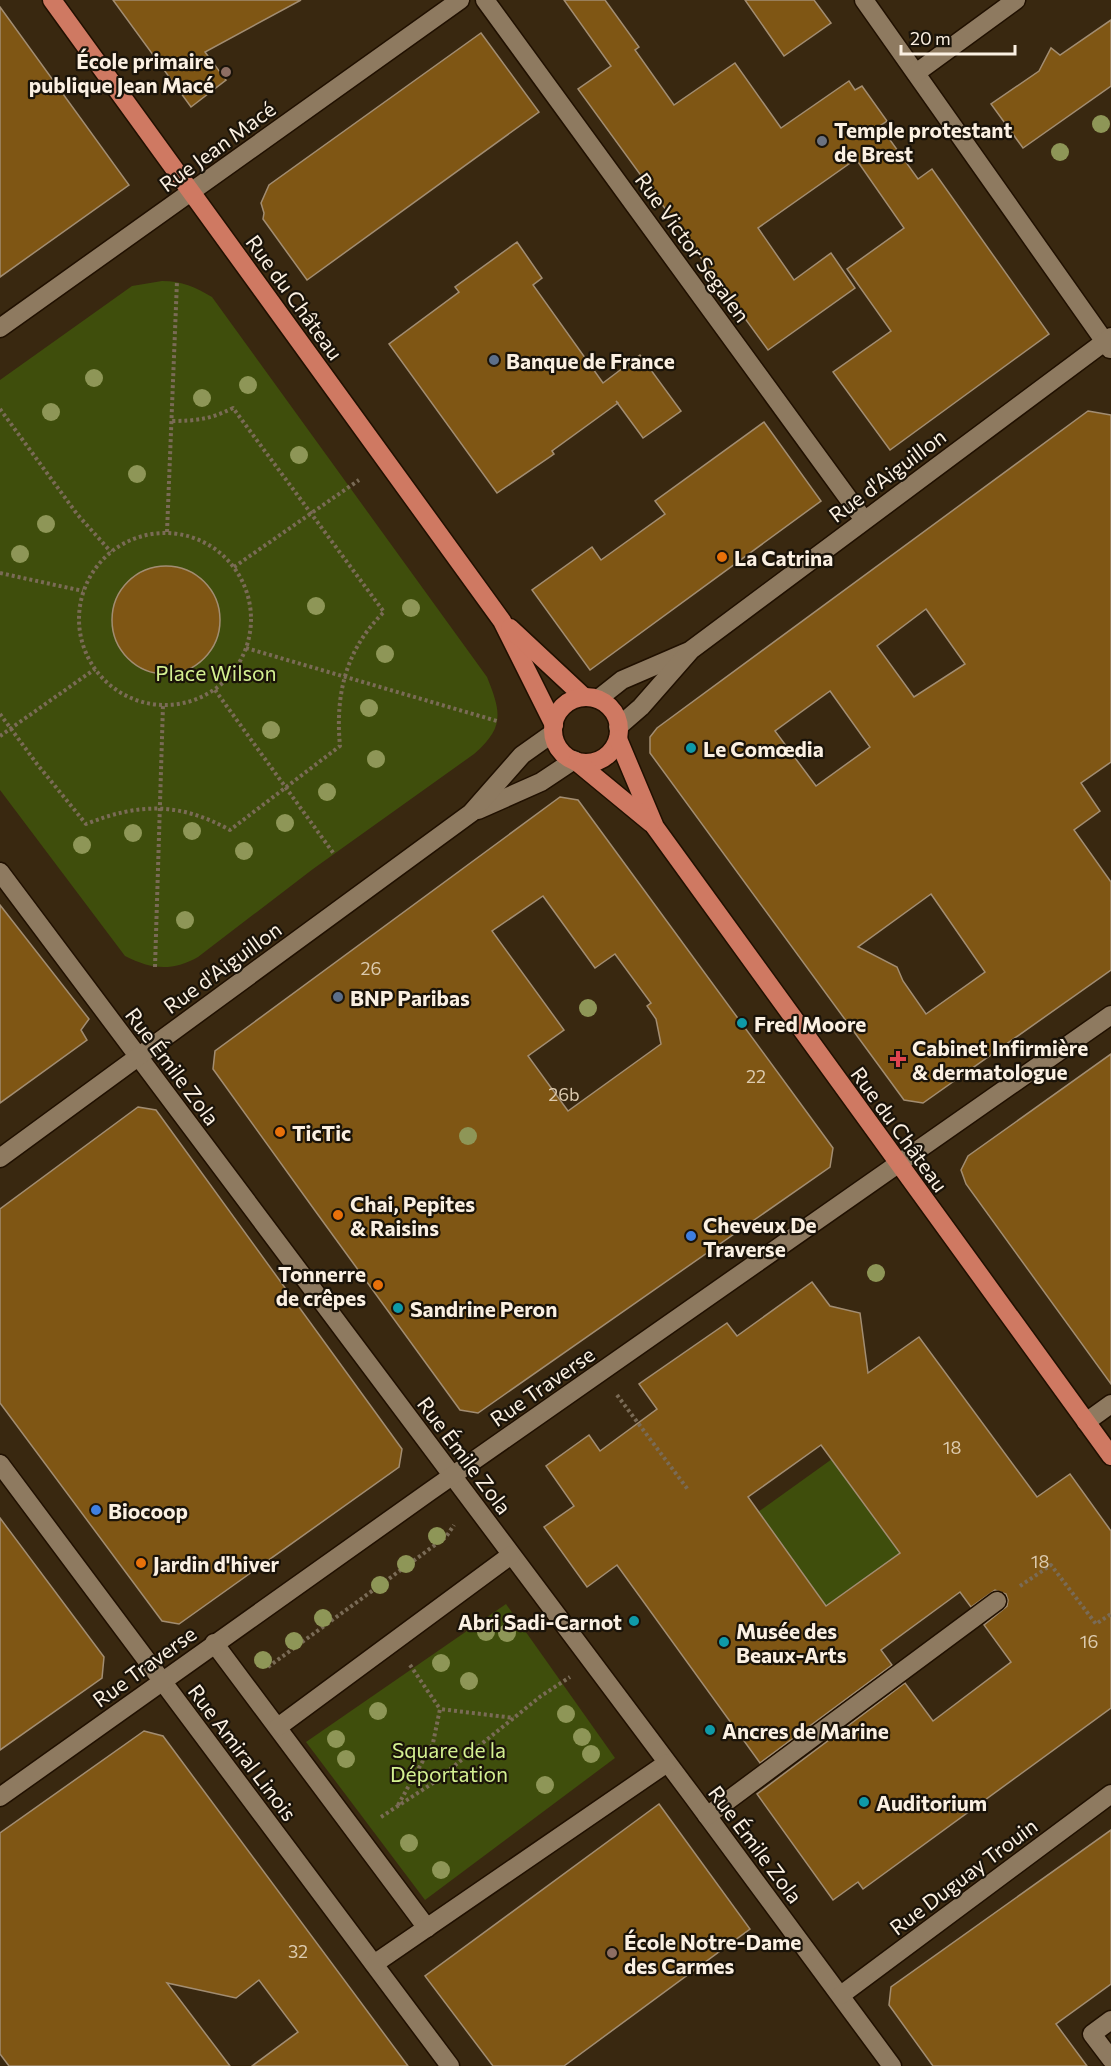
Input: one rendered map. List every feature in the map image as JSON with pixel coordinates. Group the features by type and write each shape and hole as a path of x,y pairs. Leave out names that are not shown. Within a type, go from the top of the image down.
{"main road":[{"name":"Rue du Château","path":"52,0 502,621 553,729"},
{"name":"Rue du Château","path":"502,621 591,698"},
{"path":"591,698 608,706 616,716 618,733 612,750 604,758 591,763 576,761 566,756 557,745 553,729 554,720 561,708 571,700 591,698"},
{"name":"Rue du Château","path":"618,733 655,826 1111,1456"},
{"name":"Rue du Château","path":"576,761 655,826"}],"street":[{"name":"Rue Jean Macé","path":"0,328 460,0"},
{"name":"Rue Victor Segalen","path":"485,0 864,520"},
{"path":"864,0 1109,343"},
{"path":"916,73 1016,0"},
{"name":"Rue d'Aiguillon","path":"618,733 691,650 864,520 1109,343"},
{"name":"Rue d'Aiguillon","path":"591,698 621,680 691,650"},
{"name":"Rue d'Aiguillon","path":"471,813 522,755 553,729"},
{"name":"Rue d'Aiguillon","path":"0,1158 471,813 541,782 576,761"},
{"name":"Rue Émile Zola","path":"0,872 892,2066"},
{"name":"Rue Traverse","path":"0,1797 214,1643 1111,1016"},
{"path":"1086,1422 1111,1404"},
{"name":"Rue Amiral Linois","path":"0,1464 450,2066"},
{"path":"278,1727 511,1555"},
{"path":"707,1816 997,1601"},
{"path":"214,1643 427,1928"},
{"path":"374,1964 667,1763"},
{"name":"Rue Duguay Trouin","path":"841,1995 1111,1794"},
{"path":"1111,2020 1092,2034 1111,2059"}],"path":[{"path":"167,532 177,281"},
{"path":"0,714 86,824 111,814 160,807 197,814 230,830 340,746 339,708 348,666 359,641 384,612 233,408 198,421 172,421"},
{"path":"0,409 77,514 111,552"},
{"path":"234,567 359,480"},
{"path":"167,532 192,537 215,548 234,567 247,592 251,620 246,648 234,672 214,690 190,701 163,705 137,701 114,688 95,669 83,645 79,618 83,591 94,569 111,552 128,541 147,534 167,532"},
{"path":"0,573 83,591"},
{"path":"246,648 497,721"},
{"path":"0,736 95,669"},
{"path":"214,690 334,854"},
{"path":"155,967 163,705"},
{"path":"600,1373 689,1491"},
{"path":"245,1684 446,1537 454,1524"},
{"path":"997,1601 1052,1564 1096,1624 1111,1614"},
{"path":"394,1642 440,1709 433,1743 398,1806"},
{"path":"357,1833 433,1783 561,1682"},
{"path":"440,1709 514,1718"}],"green space":[{"name":"Place Wilson","path":"162,281 188,285 212,297 487,677 497,710 495,727 491,736 474,754 313,869 198,957 170,967 152,966 125,956 0,790 0,380 132,286"},
{"path":"832,1459 900,1553 826,1606 758,1512"},
{"name":"Square de la Déportation","path":"506,1604 615,1758 425,1900 306,1742"}],"building":[{"path":"113,0 301,0 205,52 226,80 191,107"},
{"path":"564,0 605,0 639,47 635,50 674,105 735,63 781,128 849,81 855,90 862,86 887,121 880,126 918,179 932,169 1049,334 890,450 833,372 891,331 847,269 904,228 856,159 758,228 794,280 831,253 855,288 768,350 578,89 611,66"},
{"path":"745,0 814,0 831,23 784,56"},
{"path":"0,7 129,185 0,277"},
{"path":"1111,20 1111,86 1023,148 991,104 1039,71 1051,48 1060,55"},
{"path":"481,33 539,112 307,280 263,219 261,203 269,185"},
{"name":"Banque de France","path":"517,242 542,278 533,285 603,383 640,355 681,411 643,438 618,403 552,451 554,454 497,493 389,344 459,292 455,287"},
{"path":"1088,411 1111,415 1111,762 1081,783 1100,811 1074,830 1111,882 1111,970 923,1103 904,1100 650,753 650,737 657,728","holes":["926,609 965,664 914,697 877,646","830,691 870,747 816,786 775,731","931,894 985,972 926,1014 903,981 897,967 858,947"]},
{"path":"764,422 821,501 590,670 532,590 592,547 601,560 665,514 655,501"},
{"path":"166,566 187,570 204,582 216,599 220,620 216,641 204,658 187,670 166,674 145,670 128,658 116,641 112,620 116,599 128,582 145,570"},
{"path":"560,797 578,800 833,1148 830,1167 478,1413 460,1410 213,1069 215,1051","holes":["543,896 595,968 615,954 651,1003 647,1006 656,1019 661,1044 568,1111 528,1056 564,1030 492,931"]},
{"path":"0,905 89,1019 81,1030 87,1040 0,1103"},
{"path":"1111,1054 1111,1384 966,1184 961,1170 968,1156"},
{"path":"138,1107 156,1110 402,1449 399,1467 179,1624 162,1621 0,1403 0,1209"},
{"path":"812,1282 830,1306 860,1313 868,1373 919,1337 1037,1497 1070,1474 1111,1531 1111,1708 863,1889 858,1882 833,1900 757,1794 905,1683 933,1721 1011,1662 984,1625 1007,1606 1008,1600 1006,1594 995,1590 971,1607 960,1592 881,1650 892,1665 760,1763 617,1565 587,1587 544,1527 574,1506 546,1466 589,1435 600,1451 657,1409 639,1384 727,1323 737,1336","holes":["821,1445 900,1553 826,1606 748,1497"]},
{"path":"0,1518 104,1657 102,1678 0,1750"},
{"path":"144,1731 163,1736 408,2066 252,2066 298,2032 259,1980 236,1998 167,1983 230,2066 9,2066 0,2054 0,1833"},
{"name":"École Notre-Dame des Carmes","path":"659,1804 750,1929 564,2066 493,2066 425,1976"},
{"path":"1111,1830 1111,1984 1056,2024 1087,2066 933,2066 889,2005 891,1987"}],"place":[{"name":"École primaire publique Jean Macé","path":"226,72"},
{"name":"Temple protestant de Brest","path":"822,141"},
{"name":"Banque de France","path":"494,360"},
{"name":"La Catrina","path":"722,557"},
{"name":"Le Comœdia","path":"691,748"},
{"name":"BNP Paribas","path":"338,997"},
{"name":"Fred Moore","path":"742,1023"},
{"name":"Cabinet Infirmière & dermatologue","path":"898,1059"},
{"name":"TicTic","path":"280,1132"},
{"name":"Chai, Pepites & Raisins","path":"338,1215"},
{"name":"Cheveux De Traverse","path":"691,1236"},
{"name":"Tonnerre de crêpes","path":"378,1285"},
{"name":"Sandrine Peron","path":"398,1308"},
{"name":"Biocoop","path":"96,1510"},
{"name":"Jardin d'hiver","path":"141,1563"},
{"name":"Abri Sadi-Carnot","path":"634,1621"},
{"name":"Musée des Beaux-Arts","path":"724,1642"},
{"name":"Ancres de Marine","path":"710,1730"},
{"name":"Auditorium","path":"864,1802"},
{"name":"École Notre-Dame des Carmes","path":"612,1953"}]}
